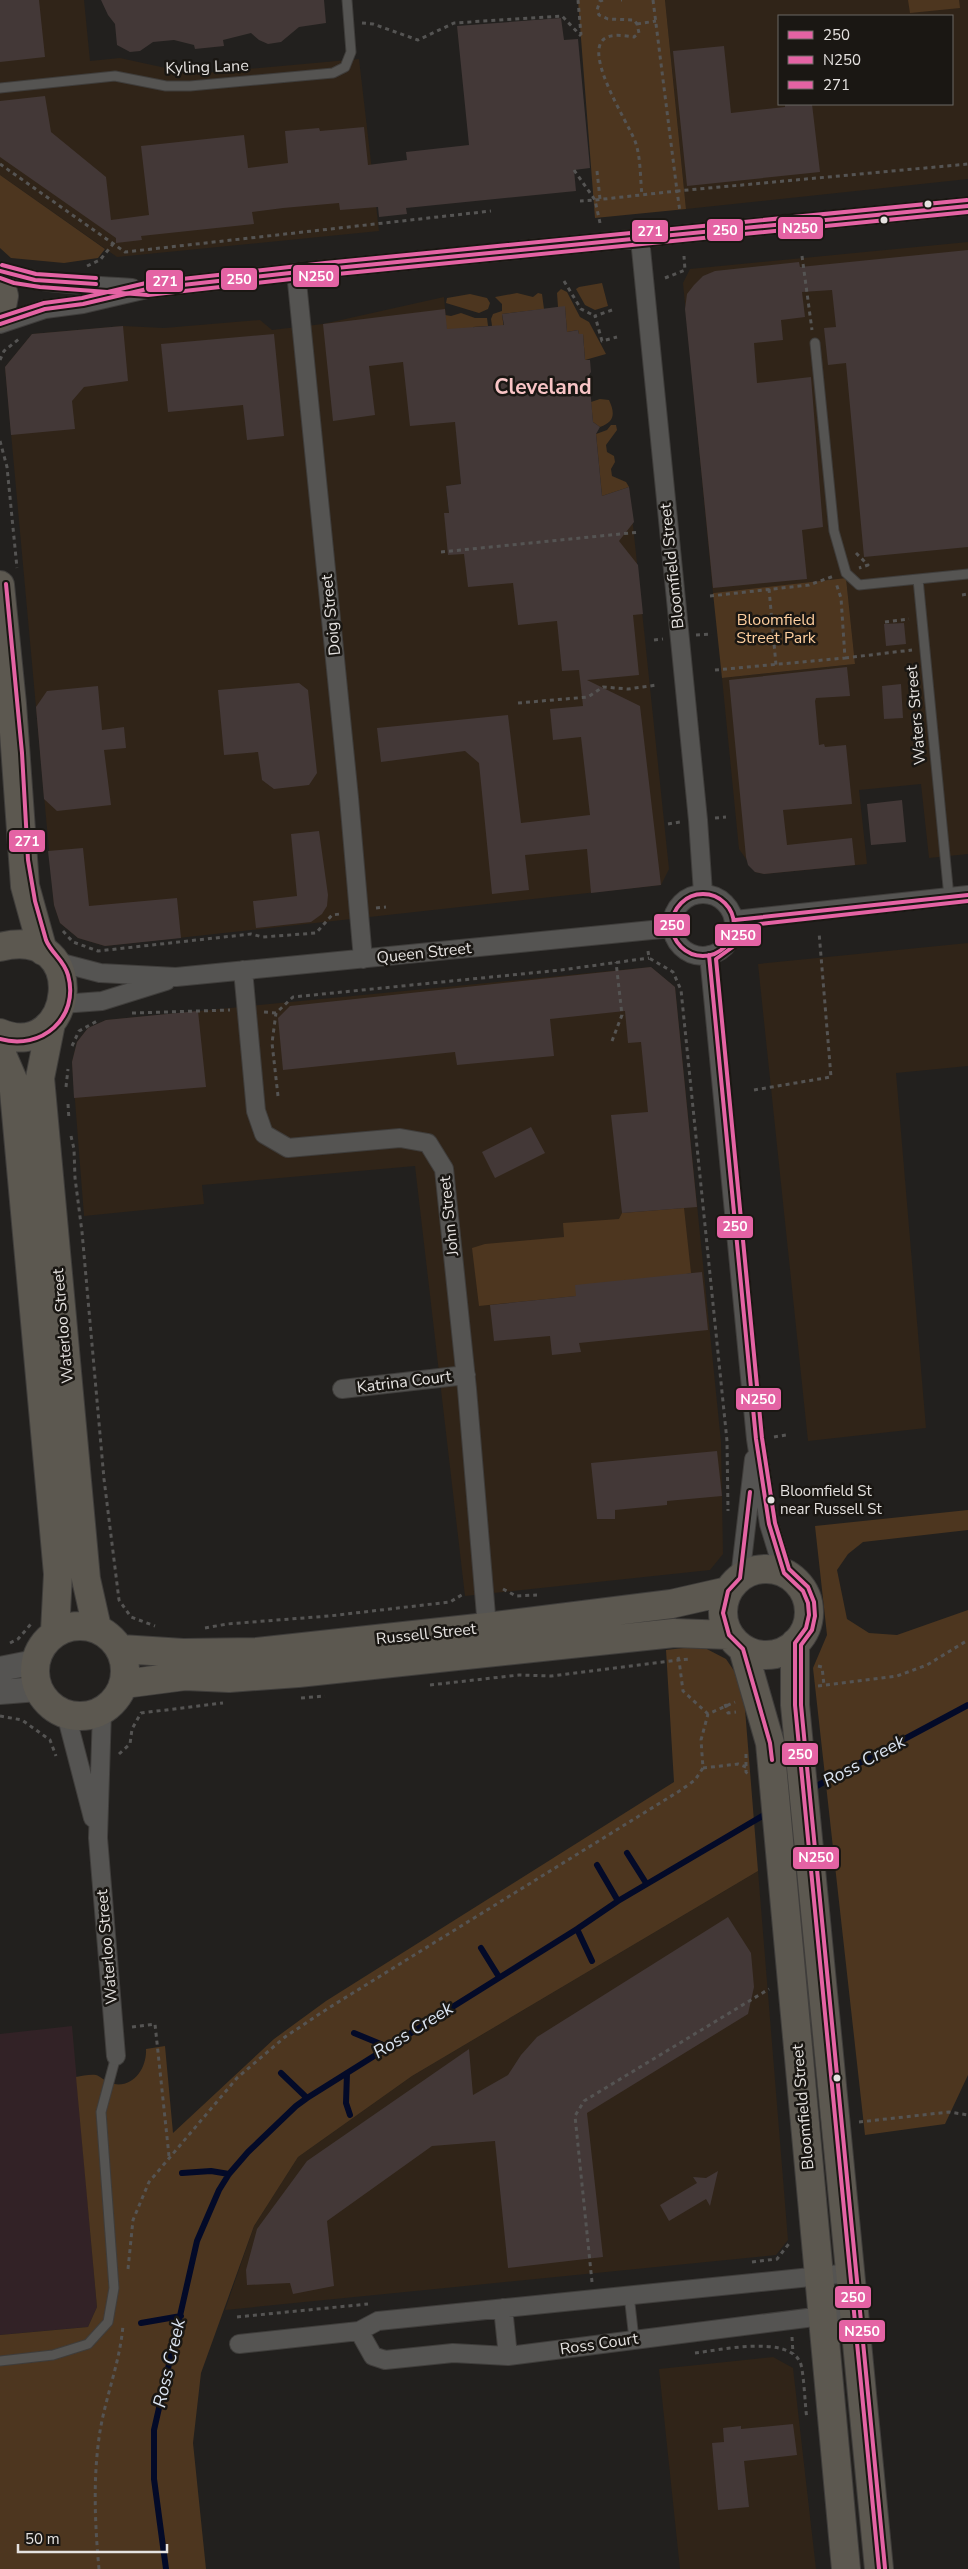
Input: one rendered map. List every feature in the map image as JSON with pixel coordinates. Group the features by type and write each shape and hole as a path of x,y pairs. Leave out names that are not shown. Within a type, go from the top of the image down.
{"highway":[{"path":"0,280 4,296 0,317"},
{"path":"9,580 12,704 25,886 48,956"},
{"path":"0,947 14,944 29,945 48,956"},
{"name":"Waterloo Street","path":"48,956 62,974 64,989 40,1078 86,1579 97,1628"},
{"path":"0,1033 15,1037 28,1035 57,1013"},
{"name":"Waterloo Street","path":"0,1050 13,1080 14,1090 58,1574 55,1632"},
{"path":"761,1569 784,1573 795,1580 803,1590 808,1602 809,1615 806,1628 795,1643 784,1651 770,1655 756,1654 736,1642 722,1613 734,1584 761,1569"},
{"name":"Russell Street","path":"121,1649 183,1653 258,1652 671,1604 734,1584"},
{"path":"76,1625 97,1628 110,1636 121,1649 125,1663 124,1684 116,1699 102,1711 82,1716 66,1714 48,1703 38,1689 34,1674 35,1662 42,1645 55,1632 76,1625"},
{"name":"Russell Street","path":"124,1684 185,1676 229,1678 298,1672 674,1633 736,1642"},
{"name":"Bloomfield Street","path":"736,1642 770,1743 767,1773 779,1842 846,2569"},
{"name":"Bloomfield Street","path":"795,1643 794,1706 879,2569"}],"main road":[{"path":"0,1669 35,1662"},
{"path":"0,1692 38,1689"}],"street":[{"path":"0,324 45,310 83,304 147,289 296,272 968,206"},
{"name":"Bloomfield Street","path":"640,239 698,820 703,893"},
{"path":"0,271 16,277 41,281 147,289"},
{"name":"Doig Street","path":"296,272 350,798 363,958"},
{"path":"703,893 720,898 727,904 735,920 735,930 726,946 709,955 699,956 685,950 675,938 672,928 675,913 683,900 703,893"},
{"path":"735,920 968,895"},
{"name":"Queen Street","path":"48,956 100,973 176,977 672,928"},
{"path":"709,955 756,1439 769,1524 784,1573"},
{"name":"John Street","path":"243,970 256,1112 264,1134 288,1148 400,1138 428,1142 444,1169 466,1375 486,1627"},
{"name":"Queen Street","path":"57,1013 102,1001 176,977"},
{"name":"Katrina Court","path":"342,1389 466,1375"},
{"path":"734,1584 756,1439"},
{"name":"Waterloo Street","path":"102,1711 98,1838 116,2056"},
{"name":"Waterloo Street","path":"66,1714 98,1838"},
{"path":"239,2344 359,2331 378,2320 850,2273"},
{"path":"503,2308 508,2356"},
{"name":"Ross Court","path":"359,2331 373,2356 386,2360 453,2353 508,2356 854,2312"}],"lane":[{"name":"Kyling Lane","path":"0,88 114,76 166,86 190,86 325,75 340,70 348,62 351,52 347,0"},
{"path":"815,343 834,532 846,572 860,585 968,574"},
{"name":"Waters Street","path":"918,579 949,897"},
{"path":"0,2361 53,2355 88,2344 108,2322 114,2288 101,2112 116,2056"},
{"path":"629,2295 634,2339"}],"path":[{"path":"349,22 373,24 418,40 454,23 562,16 582,36 578,0"},
{"path":"603,0 600,1 597,10 599,15 608,19 634,20 638,24 639,33 634,37 610,36 603,39 598,47 598,63 636,143 642,195"},
{"path":"653,0 680,212"},
{"path":"638,24 656,21"},
{"path":"0,164 125,252 491,211"},
{"path":"580,201 968,164"},
{"path":"574,170 595,200 600,223"},
{"path":"597,171 600,199"},
{"path":"83,267 100,260 113,244"},
{"path":"665,278 685,270 684,256"},
{"path":"802,256 808,311 815,343"},
{"path":"564,281 581,309 595,316 612,310"},
{"path":"595,316 602,341 617,338"},
{"path":"0,360 4,351 22,336"},
{"path":"0,441 7,466 9,580"},
{"path":"441,552 640,532"},
{"path":"710,596 809,585 868,565 834,532"},
{"path":"834,577 841,598 845,658"},
{"path":"769,589 776,665"},
{"path":"962,595 968,594"},
{"path":"884,622 922,618"},
{"path":"715,670 925,649"},
{"path":"518,703 588,697 603,687 628,689 657,685"},
{"path":"60,927 73,942 98,951 251,934 263,937 316,933 332,915 386,907"},
{"path":"754,1090 831,1077 819,932"},
{"path":"648,951 649,958"},
{"path":"278,1096 272,1043 276,1012 293,997 649,958 673,972 681,990 727,1441 728,1515"},
{"path":"612,1041 622,1015 616,962"},
{"path":"123,1014 216,1009 276,1012"},
{"path":"69,1051 79,1031 104,1018"},
{"path":"66,1090 68,1061"},
{"path":"67,1097 70,1126"},
{"path":"70,1133 74,1149 75,1178 82,1232 104,1479 119,1600 131,1617 160,1628"},
{"path":"201,1629 227,1624 330,1616 450,1602 470,1590 483,1588 504,1589 516,1596 547,1594"},
{"path":"674,1633 684,1691 708,1714"},
{"path":"817,1686 897,1676 927,1665 968,1640"},
{"path":"427,1685 519,1676 551,1676 693,1659"},
{"path":"822,1667 824,1685"},
{"path":"294,1697 310,1698 332,1694"},
{"path":"128,2279 133,2220 149,2182 169,2156 238,2078 285,2037 695,1780 704,1768 701,1740 708,1714 725,1704 741,1700"},
{"path":"100,1757 117,1756 130,1744 132,1729 141,1713 228,1703"},
{"path":"725,1704 728,1713"},
{"path":"0,1716 22,1720 50,1740 56,1756 65,1763 78,1761"},
{"path":"746,1750 744,1767 746,1772 767,1773"},
{"path":"704,1768 738,1764 767,1773"},
{"path":"769,1979 771,1998"},
{"path":"592,2283 575,2116 584,2101 600,2089 770,1988"},
{"path":"114,2030 155,2024 169,2156"},
{"path":"836,2125 949,2112 968,2115"},
{"path":"749,2263 777,2259 791,2244 790,2234"},
{"path":"582,2284 601,2282"},
{"path":"236,2317 375,2304"},
{"path":"98,2569 94,2516 99,2437 121,2348 124,2318"},
{"path":"690,2354 778,2347 793,2354 801,2363 807,2422"}],"shaded area":[{"path":"0,0 84,0 90,61 120,58 193,74 359,59 379,231 117,257 0,175"},
{"path":"665,0 968,0 968,179 686,209"},
{"path":"968,242 968,854 929,858 921,784 859,790 867,864 764,874 755,872 739,849 722,678 855,664 846,578 713,593 683,283 690,269"},
{"path":"444,297 461,484 446,486 449,513 602,496 629,487 669,869 661,885 105,946 78,938 60,923 54,905 5,367 32,334 123,326 164,328 260,320 272,330 323,324"},
{"path":"968,943 968,1066 896,1073 926,1428 808,1441 758,964"},
{"path":"651,967 675,987 721,1442 723,1554 710,1570 465,1596 415,1166 202,1185 204,1204 84,1216 72,1062 77,1042 88,1028 106,1020"},
{"path":"758,1871 788,2240 776,2255 225,2310 254,2226 298,2157 412,2076"},
{"path":"72,2026 97,2307 88,2327 0,2335 0,2034"},
{"path":"773,2357 793,2368 816,2569 680,2569 659,2369"}],"green space":[{"path":"578,0 665,0 686,209 595,218"},
{"path":"908,0 959,0 960,8 910,13"},
{"path":"0,175 105,249 98,258 64,263 11,258 0,248"},
{"path":"602,283 608,306 595,310 585,305 576,289"},
{"path":"561,289 567,292 580,317 589,322 606,354 585,360 583,334 579,334 578,330 567,332 565,307 558,307 557,293"},
{"path":"517,293 533,297 538,293 542,294 544,309 502,314 505,337 494,339 491,319 493,314 502,311 502,304 495,297"},
{"path":"470,294 487,298 490,303 488,309 479,313 446,303 447,298"},
{"path":"461,313 475,318 487,318 488,326 473,327 473,331 447,334 445,315 451,316"},
{"path":"600,399 609,400 613,413 611,420 600,427 593,422 591,402"},
{"path":"611,425 616,425 617,430 606,445 607,452 614,456 615,462 611,469 612,476 626,482 629,487 602,496 596,434 607,430"},
{"name":"Bloomfield Street Park","path":"846,578 855,664 722,678 713,593"},
{"path":"684,1208 691,1273 577,1296 479,1306 472,1248 485,1244 564,1237 563,1223 619,1219 622,1213"},
{"path":"968,1510 968,1530 863,1542 848,1554 837,1570 847,1619 869,1633 897,1635 968,1610 968,2075 945,2124 865,2135 813,1668 827,1635 815,1526"},
{"path":"701,1646 726,1659 743,1684 758,1871 412,2076 298,2157 254,2226 201,2373 193,2443 206,2569 0,2569 0,2335 88,2327 97,2307 76,2077 96,2075 110,2083 118,2084 131,2081 137,2076 144,2064 146,2049 165,2046 173,2133 274,2039 326,2001 674,1782 666,1650"}],"building":[{"path":"0,0 39,0 45,57 0,62"},
{"path":"101,0 324,0 326,23 299,27 281,42 268,44 259,40 251,33 223,40 224,46 195,49 194,45 174,40 153,42 140,51 130,52 117,45 115,24 108,15"},
{"path":"561,18 564,40 578,39 590,168 574,170 576,191 406,208 407,214 379,217 378,207 340,210 339,203 283,208 252,212 254,224 141,236 142,240 116,243 116,238 0,157 0,101 45,96 51,132 106,177 111,220 149,215 141,146 244,135 248,168 288,163 285,131 319,128 320,131 364,127 368,165 407,160 406,152 469,145 457,26"},
{"path":"724,46 731,113 785,107 785,105 812,105 820,172 687,186 673,51"},
{"path":"968,250 968,547 864,557 846,363 828,365 824,328 836,327 832,290 802,292 805,317 781,320 783,340 754,343 757,383 811,377 823,527 802,530 807,579 713,588 685,309 687,294 703,276 715,271 799,262 800,267"},
{"path":"565,306 567,332 578,330 579,334 583,334 585,360 590,360 591,372 589,375 593,422 600,427 596,434 602,496 629,487 634,522 619,541 638,565 643,614 633,615 639,675 587,680 640,706 661,885 591,893 587,849 525,855 529,890 492,894 479,763 465,751 381,762 377,728 508,715 521,823 590,815 581,737 553,740 550,709 583,706 579,670 562,671 557,621 518,625 513,583 468,587 464,554 448,555 444,513 449,513 446,486 461,484 455,422 410,426 403,362 369,366 375,415 333,421 323,324 445,309 447,329 504,325 502,314"},
{"path":"123,326 128,381 84,387 72,401 75,429 11,435 5,367 32,334"},
{"path":"274,334 284,436 247,440 243,405 168,412 161,344"},
{"path":"904,623 906,644 886,646 884,624"},
{"path":"847,667 850,696 816,698 815,701 819,745 824,744 825,747 846,745 852,804 783,810 787,845 852,838 855,865 764,874 755,872 748,865 746,857 729,680"},
{"path":"299,683 308,690 317,773 309,785 274,789 262,780 258,752 224,755 218,690"},
{"path":"901,684 903,718 884,719 882,686"},
{"path":"98,686 102,730 124,727 126,748 104,750 111,805 57,811 44,799 36,707 47,691"},
{"path":"902,800 906,842 871,845 867,804"},
{"path":"319,831 328,895 327,906 322,914 311,922 256,928 253,901 297,896 291,834"},
{"path":"83,848 89,906 177,898 181,938 105,946 78,938 60,923 54,905 48,851"},
{"path":"651,967 675,987 697,1207 622,1213 611,1115 648,1112 641,1042 628,1043 625,1011 550,1019 554,1056 457,1065 455,1052 283,1070 278,1018 290,1006"},
{"path":"198,1011 206,1087 74,1098 72,1062 77,1042 88,1028 106,1020"},
{"path":"531,1127 545,1153 495,1178 482,1152"},
{"path":"702,1272 708,1330 579,1343 581,1352 552,1355 550,1336 494,1341 490,1305 576,1296 575,1285"},
{"path":"717,1451 722,1496 667,1501 667,1505 615,1510 615,1519 597,1519 591,1463"},
{"path":"728,1917 751,1953 754,1987 748,2014 587,2113 603,2257 508,2268 495,2141 432,2146 327,2221 334,2286 293,2294 290,2283 247,2285 246,2270 257,2229 307,2161 469,2049 473,2095 508,2075 521,2055 537,2037"},
{"path":"718,2171 710,2206 706,2199 669,2221 660,2205 697,2183 693,2177 706,2178"},
{"path":"793,2424 797,2455 744,2461 749,2507 718,2510 712,2443 724,2442 723,2428 741,2426 741,2429"}],"waterway":[{"name":"Ross Creek","path":"811,1789 968,1705"},
{"name":"Ross Creek","path":"166,2569 154,2479 154,2430 197,2241 219,2190 229,2174 248,2152 296,2106 307,2098 577,1929 618,1901 769,1812"},
{"path":"627,1853 646,1883"},
{"path":"597,1865 618,1901"},
{"path":"577,1929 592,1961"},
{"path":"481,1948 499,1977"},
{"path":"354,2033 388,2047"},
{"path":"281,2073 307,2098"},
{"path":"347,2073 346,2103 350,2115"},
{"path":"182,2173 211,2171 229,2174"},
{"path":"141,2323 181,2316"}],"transit line":[{"name":"271","path":"0,317 44,303 82,298 146,283 325,263 967,200"},
{"name":"250","path":"0,324 45,309 83,304 147,289 326,269 968,206"},
{"name":"N250","path":"0,278 14,283 40,287 148,295 327,275 968,212"},
{"name":"271","path":"2,265 36,274 96,278"},
{"name":"250","path":"0,271 35,280 96,284"},
{"name":"271","path":"0,1039 30,1040 54,1028 63,1017 68,1005 70,991 66,970 46,940 35,901 28,860 22,753 6,584"},
{"name":"250","path":"697,894 709,894 725,903 732,913 734,925 732,937 725,947 709,956 697,956 686,951 677,942 672,931 672,919 677,908 686,899 697,894"},
{"name":"250","path":"735,920 968,895"},
{"name":"N250","path":"885,2568 801,1705 801,1645 812,1630 815,1616 814,1602 808,1587 789,1569 775,1523 762,1438 716,959 734,946 741,926 968,901"},
{"name":"250","path":"709,955 756,1439 769,1524 784,1573 803,1591 808,1603 809,1615 806,1628 795,1643 795,1705 879,2569"},
{"name":"250","path":"750,1492 740,1578 728,1591 723,1613 729,1635 743,1649 770,1743 772,1760"}],"place":[{"name":"Bloomfield St near Russell St","path":"771,1500"}],"district":[{"name":"Cleveland","path":"543,387"}]}
